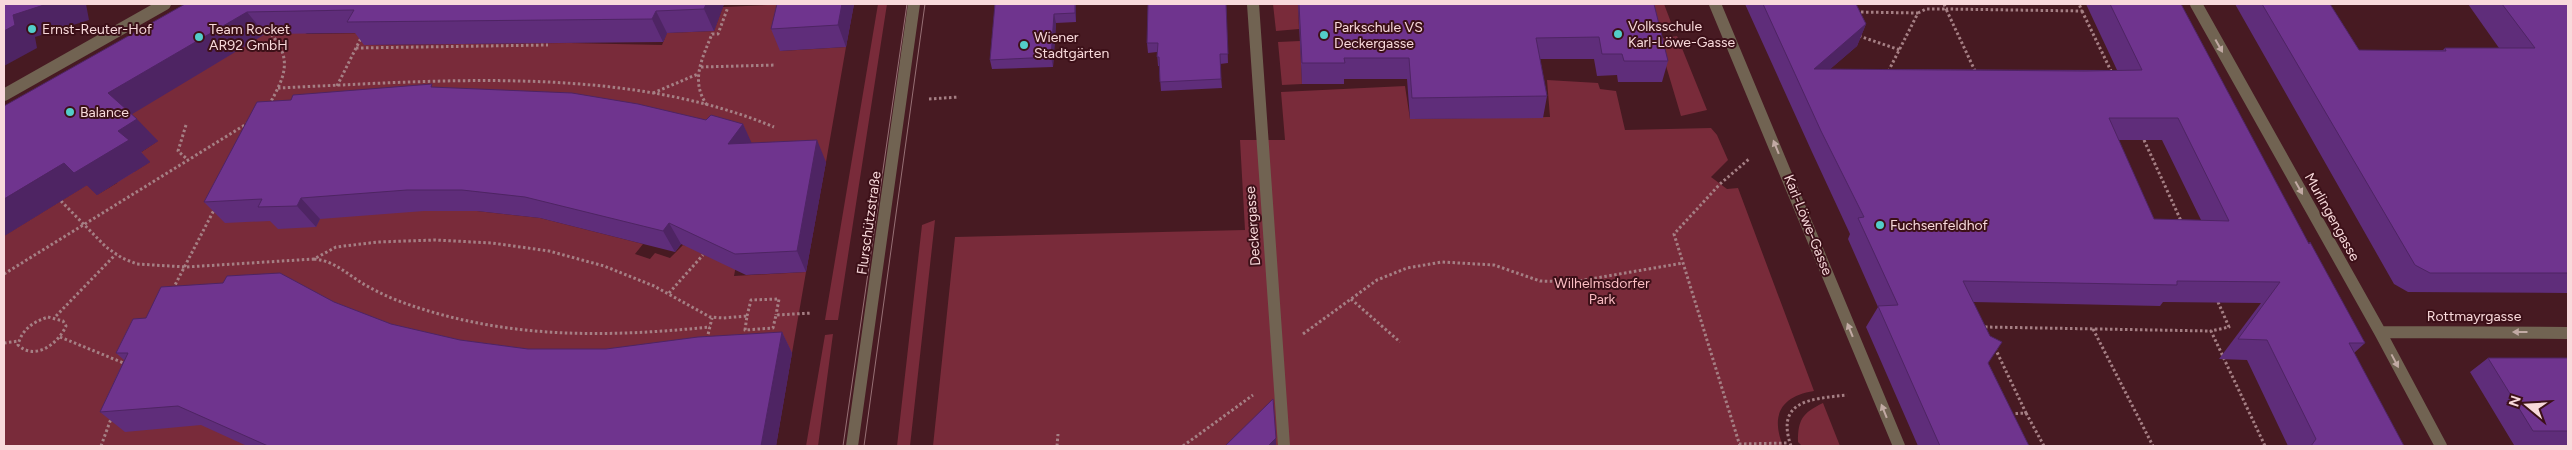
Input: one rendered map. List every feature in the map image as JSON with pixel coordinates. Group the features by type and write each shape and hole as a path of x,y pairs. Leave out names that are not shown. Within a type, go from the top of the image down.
{"street":[{"path":"4,95 165,4"},
{"name":"Flurschützstraße","path":"852,446 914,4"},
{"name":"Deckergasse","path":"1253,4 1284,446"},
{"name":"Karl-Löwe-Gasse","path":"1715,4 1773,139 1899,446"},
{"name":"Murlingengasse","path":"2196,4 2380,332 2440,446"},
{"name":"Rottmayrgasse","path":"2380,332 2568,333"}],"path":[{"path":"1944,4 1977,74"},
{"path":"2079,4 2113,75"},
{"path":"708,106 697,92 698,74 712,34 718,34 728,7"},
{"path":"1852,12 1918,13 1926,9 2082,11"},
{"path":"1888,73 1918,13"},
{"path":"265,112 278,88 285,63 278,40 269,32"},
{"path":"337,86 364,33"},
{"path":"1856,35 1900,50"},
{"path":"356,48 548,46"},
{"path":"701,67 776,66"},
{"path":"652,94 698,74"},
{"path":"278,88 523,81 575,83 652,94 708,106 774,127"},
{"path":"926,99 958,97"},
{"path":"4,274 256,118"},
{"path":"186,125 178,151 188,160"},
{"path":"1773,139 1720,184 1674,234 1740,445 1790,445 1786,428 1789,415 1797,405 1809,399 1876,392"},
{"path":"2144,140 2186,231"},
{"path":"61,201 116,254 128,261 148,267 184,267 314,259 332,261 368,286 417,308 452,318 508,329 543,334 596,336 710,327"},
{"path":"171,292 215,207"},
{"path":"314,259 328,247 344,245 427,240 475,241 570,256 633,276 712,318 747,316"},
{"path":"55,317 65,322 66,326 60,337 47,347 32,352 21,349 19,341 21,334 40,320 55,317 116,254"},
{"path":"668,293 703,255"},
{"path":"1277,343 1305,334 1377,280 1407,268 1442,262 1494,265 1540,280 1574,282 1682,262"},
{"path":"779,299 773,328 745,330 747,316 751,300 779,299"},
{"path":"1351,299 1400,342"},
{"path":"1985,327 2211,331 2229,326 2218,302"},
{"path":"776,315 812,312"},
{"path":"705,346 712,318"},
{"path":"1981,319 1989,336"},
{"path":"2093,329 2153,446"},
{"path":"2211,331 2265,446"},
{"path":"60,337 133,367"},
{"path":"4,343 19,341"},
{"path":"1993,344 2044,446"},
{"path":"1183,446 1279,376"},
{"path":"100,446 114,411"},
{"path":"2008,414 2026,413"},
{"path":"1057,446 1058,434"}],"green space":[{"path":"790,4 781,51 846,47 826,162 772,164 324,209 477,211 540,218 643,244 635,254 650,259 655,253 670,258 683,245 737,260 734,276 806,272 792,353 717,357 224,424 247,446 4,446 4,236 87,185 97,195 117,183 123,163 134,172 150,162 140,153 158,141 127,114 285,22 307,34 370,33 364,45 570,43 662,45 667,33 714,31 723,7"},
{"path":"878,4 887,4 838,320 825,320"},
{"path":"1273,4 1298,4 1299,29 1276,31"},
{"path":"1643,4 1664,4 1672,25 1648,25"},
{"path":"1677,36 1707,110 1681,116 1658,39"},
{"path":"1300,41 1302,84 1282,85 1278,42"},
{"name":"Wilhelmsdorfer Park","path":"1547,80 1598,83 1600,89 1616,91 1625,130 1711,128 1717,135 1728,160 1711,177 1727,189 1738,188 1814,391 1794,397 1782,408 1778,425 1783,446 933,446 955,237 1245,230 1240,140 1285,140 1281,92 1405,86 1410,119 1550,117"},
{"path":"935,220 910,446 897,446 922,225"},
{"path":"833,334 818,446 806,446 825,335"},
{"path":"1823,403 1840,446 1802,446 1798,442 1800,423 1810,410"}],"building":[{"path":"4,4 47,4 13,15 15,25 4,31"},
{"path":"185,4 706,4 704,9 656,11 652,19 347,22 354,10 247,12 108,93 137,119 118,131 129,140 74,173 64,163 4,199 4,106"},
{"path":"777,4 842,4 838,25 771,29"},
{"name":"Wiener Stadtgärten","path":"995,4 1075,4 1075,13 1054,14 1051,57 990,60"},
{"name":"Wiener Stadtgärten","path":"1148,4 1226,4 1228,54 1220,54 1221,79 1160,82 1159,57 1157,57 1158,43 1147,43"},
{"path":"1299,4 1654,4 1668,61 1624,61 1622,54 1602,54 1599,37 1536,38 1547,96 1412,98 1409,58 1344,58 1345,63 1302,63"},
{"name":"Fuchsenfeldhof","path":"1763,4 1856,4 1866,24 1814,69 2085,71 2142,70 2110,4 2181,4 2309,244 2310,242 2365,343 2349,343 2404,446 2311,446 2316,439 2267,340 2238,339 2280,282 2177,281 2177,285 1963,281 1990,336 2002,342 1988,363 2029,446 1940,446 1878,306 1898,305 1858,218 1864,217 1821,131","holes":["2109,118 2178,118 2229,221 2154,219"]},
{"path":"2262,4 2330,4 2359,50 2446,51 2445,48 2535,48 2502,4 2567,4 2568,273 2430,273 2415,265"},
{"path":"432,84 431,87 572,93 638,104 706,120 711,115 743,124 728,144 817,140 797,251 735,254 669,223 663,231 525,197 462,190 407,190 301,198 297,206 258,207 262,199 204,202 257,102 291,100 293,95"},
{"path":"280,273 334,302 391,324 460,340 528,349 606,349 698,337 782,332 761,446 268,446 178,406 100,412 128,353 116,353 133,319 146,318 161,287 223,283 227,276"},
{"path":"2488,358 2568,358 2568,431 2533,431"},
{"path":"1273,399 1276,438 1268,446 1225,446"}],"tram line":[{"path":"843,446 907,4"},
{"path":"864,446 925,4"}],"place":[{"name":"Ernst-Reuter-Hof","path":"32,29"},
{"name":"Volksschule Karl-Löwe-Gasse","path":"1618,34"},
{"name":"Parkschule VS Deckergasse","path":"1324,35"},
{"name":"Team Rocket AR92 GmbH","path":"199,37"},
{"name":"Wiener Stadtgärten","path":"1024,45"},
{"name":"Balance","path":"70,112"},
{"name":"Fuchsenfeldhof","path":"1880,225"}]}
